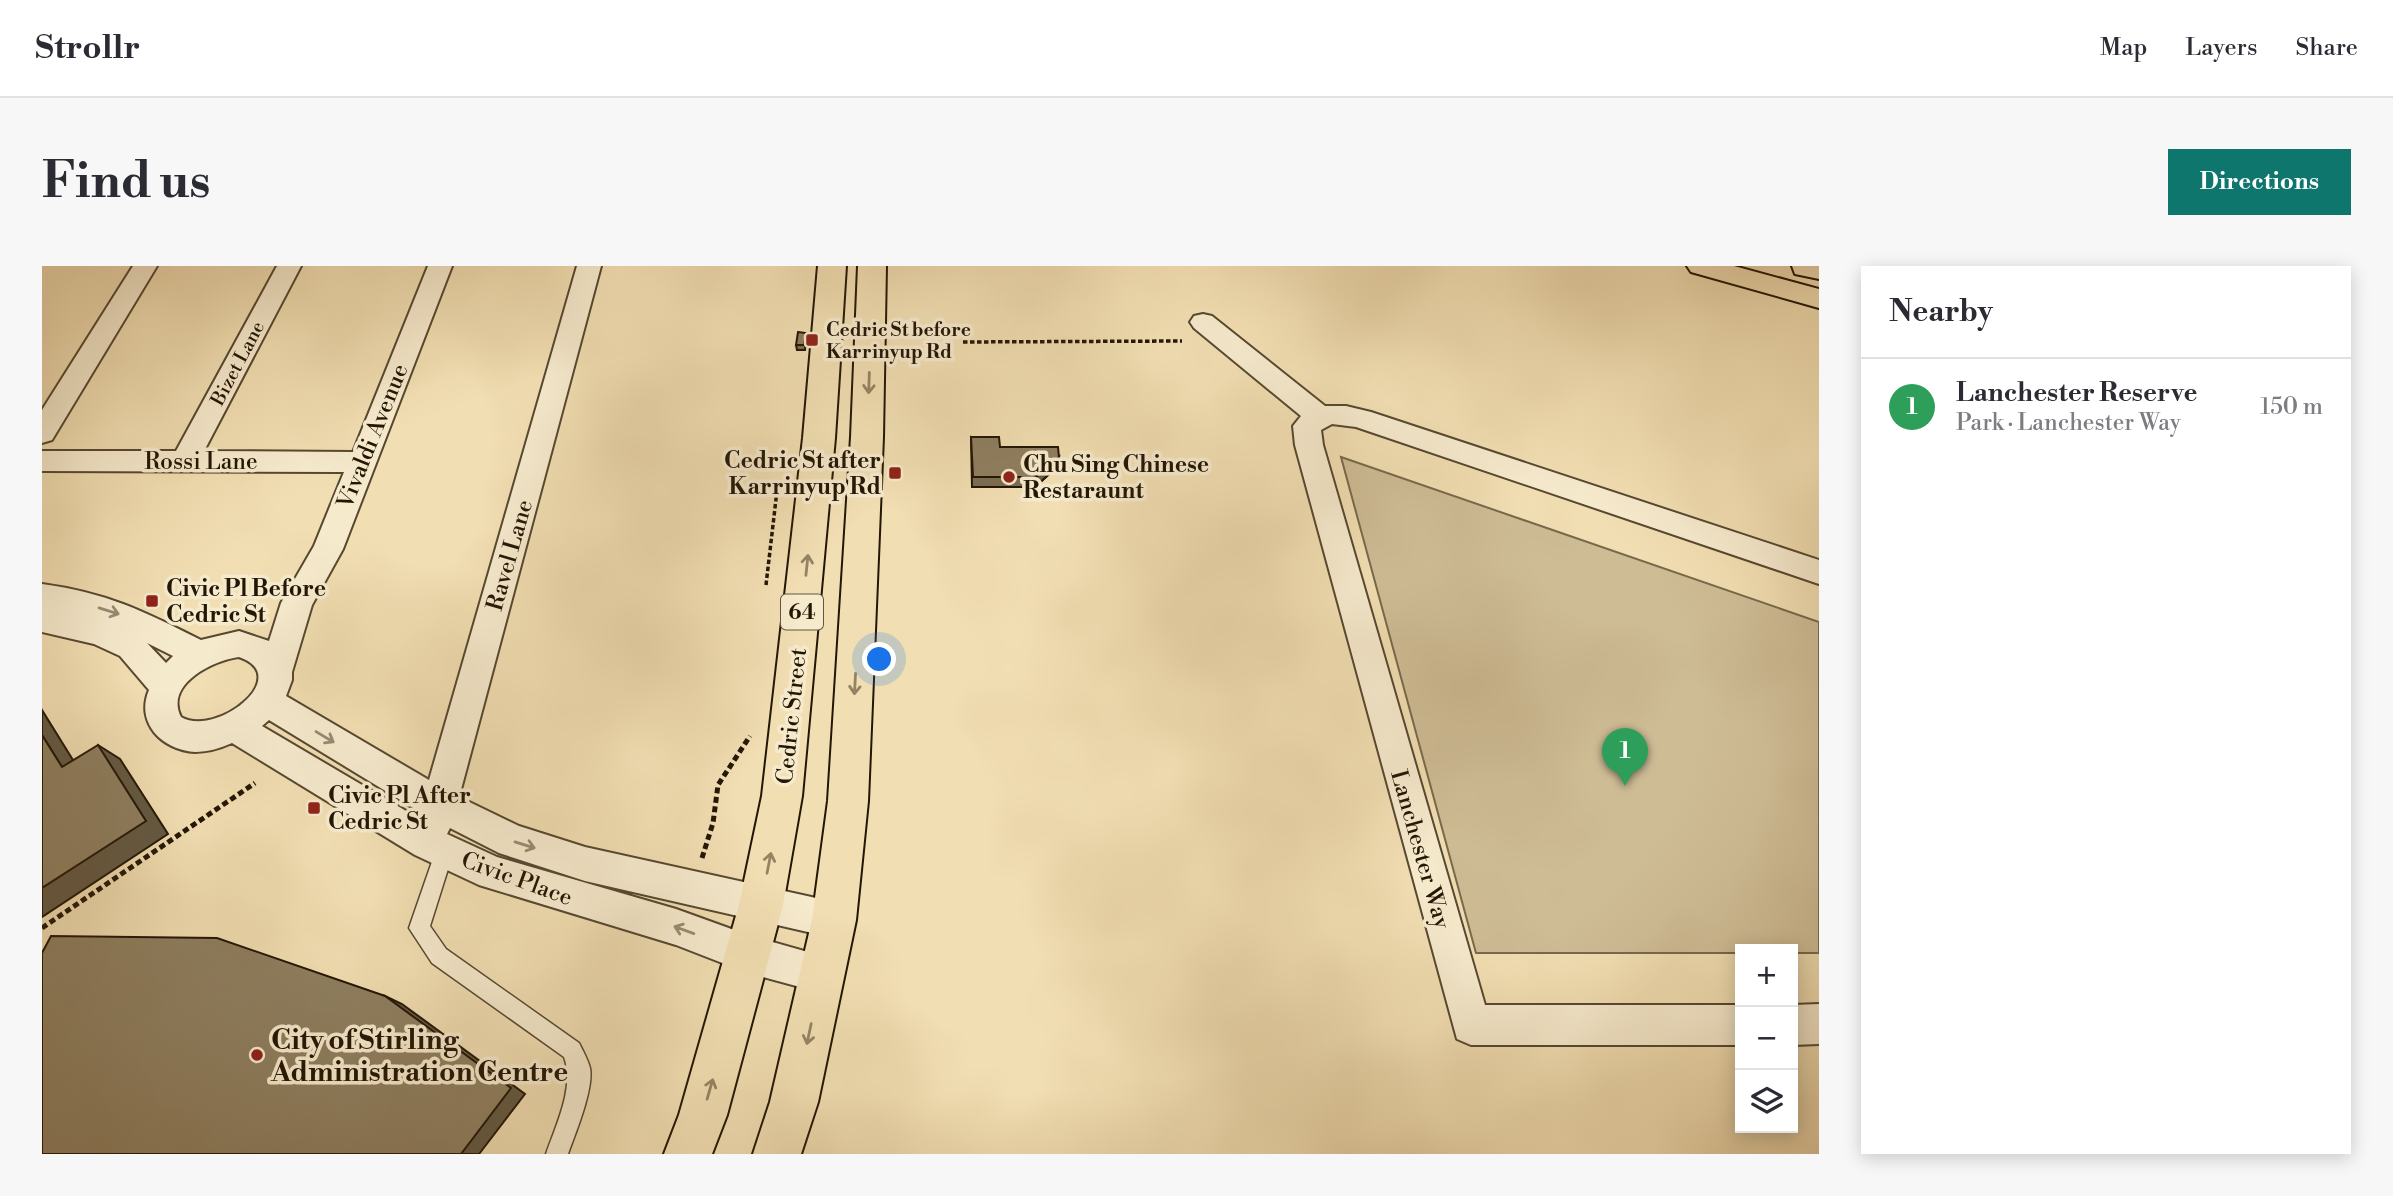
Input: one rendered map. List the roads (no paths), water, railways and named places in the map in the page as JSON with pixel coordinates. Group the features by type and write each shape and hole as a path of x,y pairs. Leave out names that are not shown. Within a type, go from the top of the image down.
{"main road":[{"name":"Cedric Street","path":"688,1154 702,1115 761,905 782,796 819,438 832,266"},
{"path":"777,1154 794,1102 834,920 848,801 867,437 872,266"},
{"path":"1701,266 1819,299"},
{"path":"819,438 867,437"}],"street":[{"path":"42,433 145,266"},
{"name":"Bizet Lane","path":"186,460 289,266"},
{"name":"Vivaldi Avenue","path":"271,686 297,603 328,549 360,462 440,266"},
{"name":"Ravel Lane","path":"437,847 439,805 589,266"},
{"path":"1209,327 1319,416 1339,413 1361,419 1819,572"},
{"name":"Lanchester Way","path":"1319,416 1307,426 1309,445 1471,1025 1735,1025"},
{"name":"Rossi Lane","path":"42,461 360,462"},
{"path":"42,597 81,602 118,613 200,655"},
{"name":"Vivaldi Avenue","path":"239,644 297,603"},
{"path":"42,618 101,632 131,647 166,686"},
{"path":"239,644 200,655 175,674 166,686 161,701 161,716 168,727 180,735 198,737 217,735 236,728 254,716 271,686"},
{"name":"Civic Place","path":"239,644 264,651 272,660 271,686 439,805 512,841 561,856 834,920"},
{"name":"Civic Place","path":"236,728 437,847 492,873 676,927 748,954 822,974"},
{"path":"1798,1025 1819,1024"}],"lane":[{"path":"437,847 419,928 439,956 572,1050 580,1071 574,1102 557,1154"}],"place":[{"name":"Cedric St before Karrinyup Rd","path":"812,340"},
{"name":"Cedric St after Karrinyup Rd","path":"895,473"},
{"name":"Chu Sing Chinese Restaraunt","path":"1009,477"},
{"name":"Civic Pl Before Cedric St","path":"152,601"},
{"name":"Lanchester Reserve","path":"1625,786"},
{"name":"Civic Pl After Cedric St","path":"314,808"},
{"name":"City of Stirling Administration Centre","path":"257,1055"}]}
